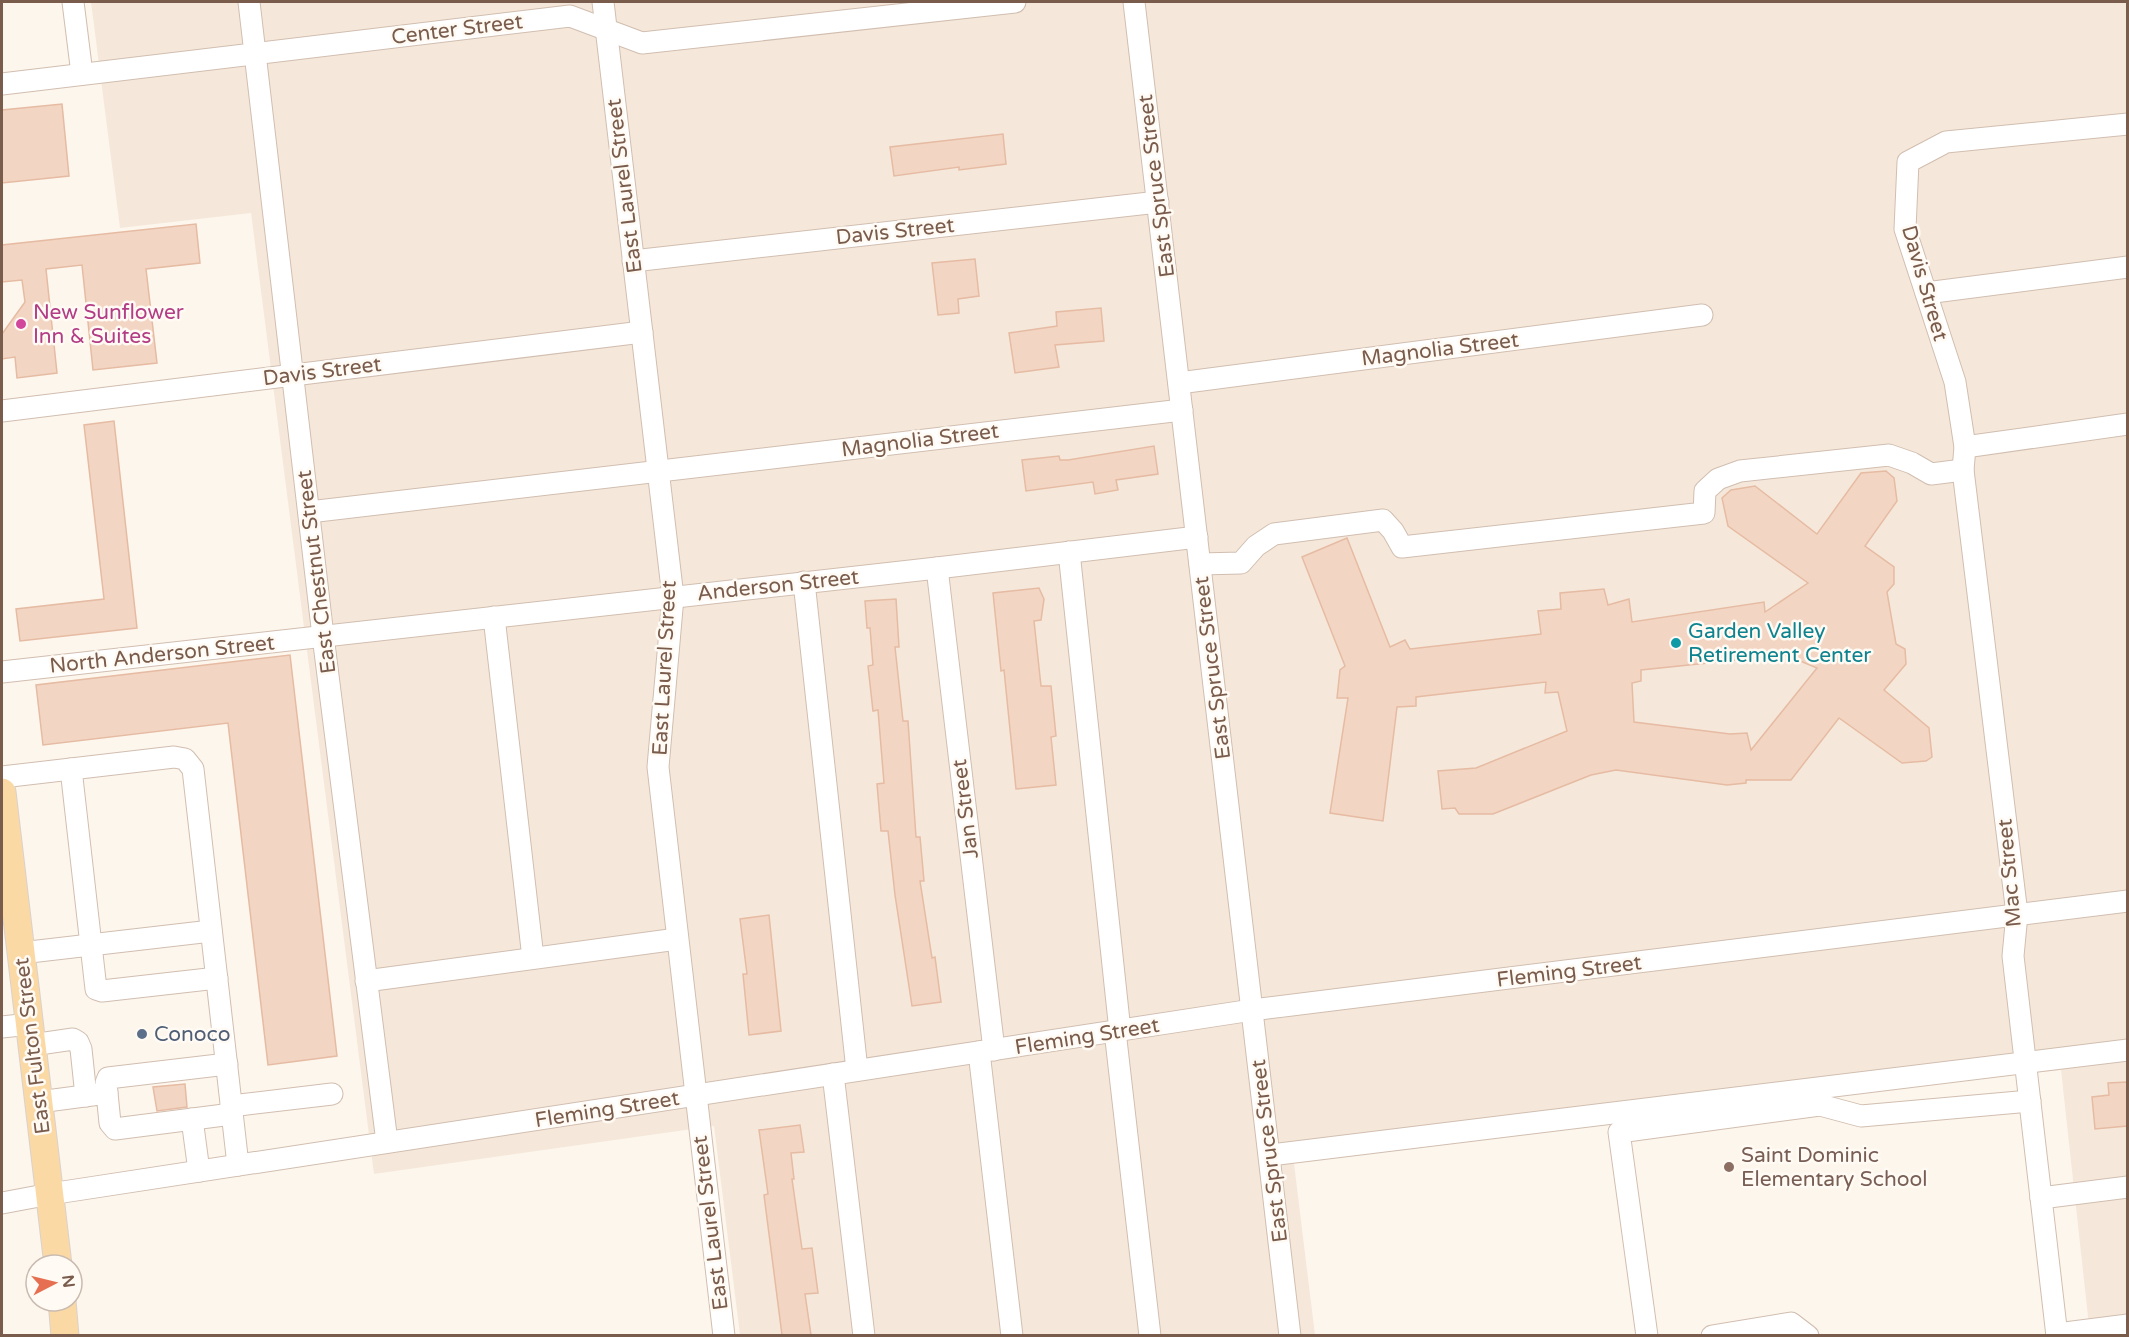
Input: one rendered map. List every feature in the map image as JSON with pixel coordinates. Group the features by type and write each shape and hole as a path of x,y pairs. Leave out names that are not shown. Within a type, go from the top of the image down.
{"main road":[{"name":"East Fulton Street","path":"2,792 6,861 21,954 57,1253"},
{"path":"63,1313 66,1335"}],"street":[{"path":"73,2 82,74"},
{"name":"East Chestnut Street","path":"249,2 387,1142"},
{"name":"East Laurel Street","path":"603,2 673,597 658,767 724,1335"},
{"name":"Center Street","path":"2,84 570,16 642,43 957,5 1015,2"},
{"name":"East Spruce Street","path":"1134,2 1290,1335"},
{"name":"Davis Street","path":"1965,447 1955,382 1905,228 1908,162 1946,142 2127,124"},
{"name":"Davis Street","path":"633,261 1158,202"},
{"path":"1926,293 2127,267"},
{"name":"Magnolia Street","path":"1179,383 1702,315"},
{"name":"Davis Street","path":"2,411 642,332"},
{"name":"Magnolia Street","path":"309,512 1182,410"},
{"path":"1965,447 2127,424"},
{"name":"Mac Street","path":"1965,447 1963,470 2017,915 2013,956 2057,1335"},
{"path":"1200,564 1241,562 1256,546 1274,534 1383,520 1393,531 1402,548 1704,513 1705,491 1718,479 1740,471 1889,455 1912,463 1931,474 1963,470"},
{"name":"Anderson Street","path":"324,636 1197,537"},
{"path":"1070,552 1150,1335"},
{"name":"Jan Street","path":"937,568 1012,1335"},
{"path":"804,582 857,1071"},
{"path":"494,617 533,958"},
{"name":"North Anderson Street","path":"2,672 324,636"},
{"path":"2,777 174,757 185,759 193,769 238,1165"},
{"path":"71,769 96,989 217,978"},
{"name":"Fleming Street","path":"2,1203 1252,1010 2127,901"},
{"path":"21,954 211,932"},
{"path":"366,981 677,939"},
{"path":"2,1027 78,1042 96,1095 116,1129 192,1119 232,1110 332,1094"},
{"path":"1270,1155 2127,1050"},
{"path":"39,1102 96,1095 108,1078 226,1064"},
{"path":"833,1074 864,1335"},
{"path":"1647,1335 1619,1132 1820,1105 1861,1116 2030,1101"},
{"path":"192,1119 199,1171"},
{"path":"2041,1198 2127,1187"},
{"path":"1712,1335 1791,1323 1808,1335"},
{"path":"2057,1335 2127,1325"}],"shaded area":[{"path":"91,2 2127,2 2127,1335 2090,1335 2061,1070 1292,1147 1315,1335 740,1335 714,1126 374,1174 251,213 120,228"}],"building":[{"path":"62,104 69,176 2,183 2,110"},
{"path":"1003,134 1006,164 959,170 959,167 894,176 890,147"},
{"path":"196,224 200,263 146,269 157,363 93,370 82,265 46,269 57,373 17,378 15,357 2,359 2,334 25,302 22,280 2,282 2,245"},
{"path":"975,259 979,296 958,299 959,313 938,315 932,263"},
{"path":"1101,308 1104,341 1055,345 1059,367 1015,373 1009,333 1057,326 1056,312"},
{"path":"114,421 137,628 20,641 16,609 104,599 84,425"},
{"path":"1154,446 1158,474 1116,480 1118,490 1095,494 1093,482 1026,491 1022,460 1059,456 1060,460 1068,460"},
{"name":"Garden Valley Retirement Center","path":"1886,471 1894,478 1897,501 1865,546 1894,567 1894,584 1887,592 1896,644 1905,649 1906,664 1884,690 1929,728 1932,757 1926,761 1902,763 1839,718 1791,780 1746,780 1746,783 1727,785 1616,770 1591,775 1493,814 1459,814 1455,808 1442,809 1438,771 1476,768 1567,731 1558,692 1545,693 1546,682 1416,697 1416,706 1397,707 1383,821 1330,813 1348,698 1337,698 1340,670 1345,666 1302,557 1347,538 1390,647 1405,640 1410,649 1541,634 1538,611 1561,609 1560,593 1604,589 1608,605 1629,599 1632,622 1764,602 1765,612 1808,583 1728,526 1722,498 1731,490 1755,486 1817,534 1861,473","holes":["1786,655 1817,668 1751,750 1747,733 1730,734 1634,722 1632,683 1641,681 1641,670"]},
{"path":"1039,588 1044,599 1041,620 1034,621 1041,686 1051,686 1056,736 1051,737 1056,785 1016,789 1004,670 1001,671 993,593"},
{"path":"896,599 899,647 895,647 903,721 908,721 916,837 920,837 924,881 920,881 941,1002 912,1006 888,831 881,831 877,784 884,783 878,710 873,711 868,666 873,665 865,601"},
{"path":"290,655 337,1056 268,1065 228,723 43,745 36,685"},
{"path":"769,915 781,1031 749,1035 743,974 747,974 740,919"},
{"path":"2127,1082 2127,1126 2095,1129 2092,1097 2109,1095 2108,1083"},
{"path":"185,1084 187,1107 157,1111 153,1087"},
{"path":"800,1125 804,1152 791,1153 794,1179 792,1179 802,1249 812,1248 818,1293 805,1294 811,1335 782,1335 764,1195 768,1194 759,1130"}],"place":[{"name":"New Sunflower Inn & Suites","path":"21,324"},
{"name":"Garden Valley Retirement Center","path":"1676,643"},
{"name":"Conoco","path":"142,1034"},
{"name":"Saint Dominic Elementary School","path":"1729,1167"}]}
